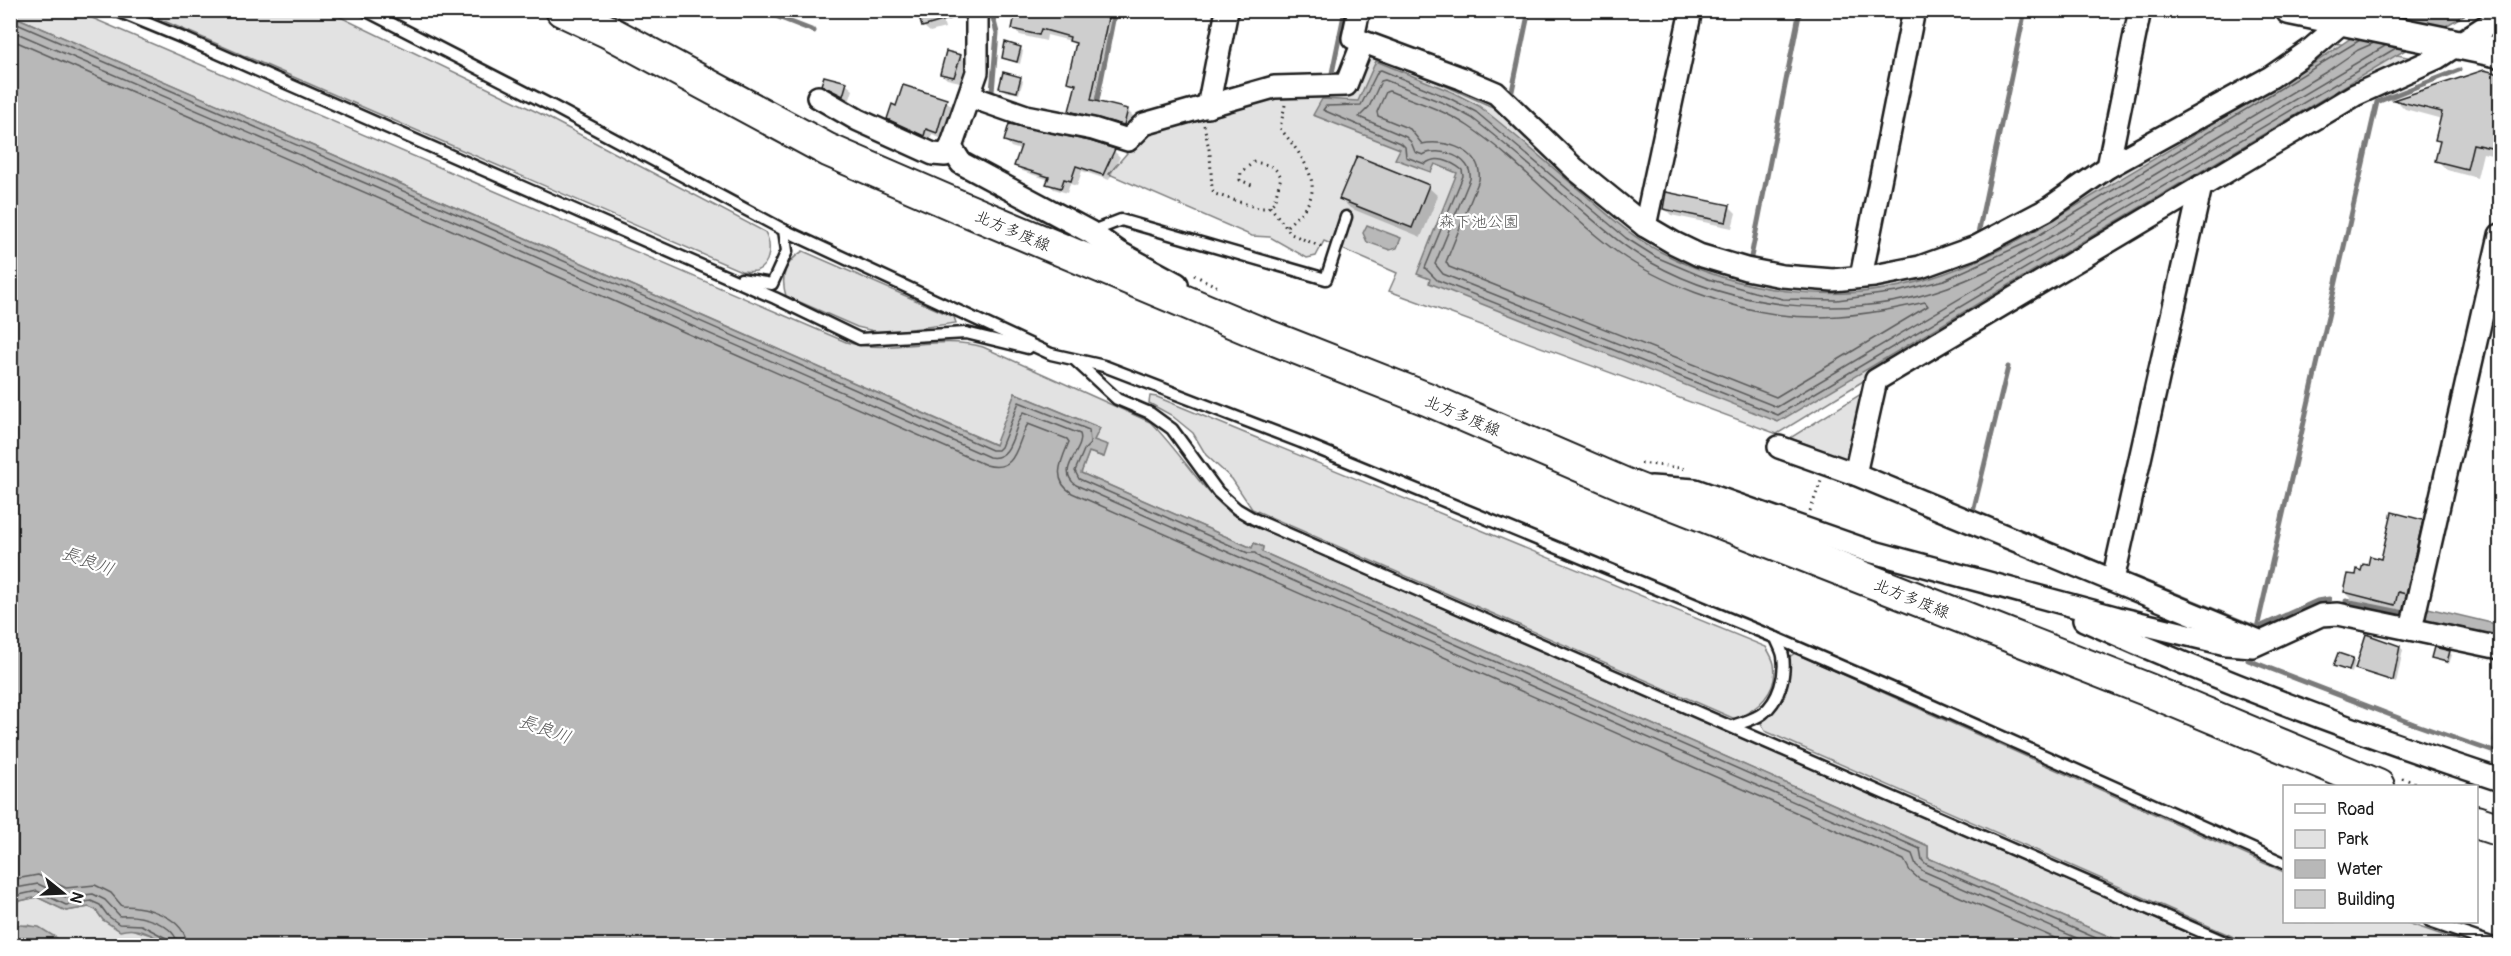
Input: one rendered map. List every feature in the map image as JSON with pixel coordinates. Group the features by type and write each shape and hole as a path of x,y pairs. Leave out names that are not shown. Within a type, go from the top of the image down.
{"main road":[{"name":"北方多度線","path":"562,10 607,31 828,150 1257,332 1427,399 1626,485 2151,691 2376,785"},
{"path":"2478,823 2500,830"}],"street":[{"path":"818,97 858,120 933,154 945,155 951,147 977,72 977,10"},
{"path":"1204,108 1227,10"},
{"path":"1359,10 1353,38 1496,93 1575,169 1646,226 1699,255 1746,269 1782,276 1833,279 1861,277 1920,267 1976,247 2048,209 2108,167 2271,76 2310,50 2349,18"},
{"path":"1646,226 1691,10"},
{"path":"1861,277 1914,10"},
{"path":"2108,167 2140,10"},
{"path":"2290,10 2349,18 2500,53"},
{"path":"1855,474 1876,380 2355,95 2454,44 2500,17"},
{"path":"969,96 1026,116 1093,129 1128,140 1143,124 1274,87 1346,85 1363,42"},
{"path":"951,147 961,163 1090,232 1120,253 1207,301 1257,332"},
{"path":"2113,580 2201,186"},
{"path":"2411,629 2500,235"},
{"path":"1779,447 1855,474 2262,642"},
{"path":"1626,485 1695,490 1866,550 2025,594 2226,644 2253,646 2321,615 2338,614 2500,648"},
{"path":"2025,594 2100,628 2268,696 2419,753 2500,780"}],"lane":[{"path":"115,10 726,276 860,339 966,333 1104,366 1301,442 1776,639 1933,706 2283,863"},
{"path":"365,10 554,107 784,230 1051,354"},
{"path":"1090,232 1121,220 1326,279 1346,217"},
{"path":"726,276 772,284 787,251 784,230"},
{"path":"1074,360 1117,399 1150,413 1172,429 1218,492 1237,509 1254,519 2234,945"},
{"path":"1733,726 1754,719 1765,712 1778,692 1783,656 1776,639"},
{"path":"2436,923 2500,945"}],"path":[{"path":"1285,228 1310,200 1312,190 1306,163 1280,128 1289,87"},
{"path":"1204,108 1212,189 1215,194 1258,208 1270,206 1274,202 1281,177 1277,170 1269,165 1254,162 1241,172 1240,180 1254,186"},
{"path":"1270,206 1291,234 1335,252"},
{"path":"1807,519 1827,464"}],"green space":[{"path":"10,11 76,11 846,342 880,346 949,343 983,347 1150,422 1210,494 1233,515 2215,945 2129,945 1928,858 1928,846 1262,552 1263,547 1254,543 1252,548 1081,473 1089,452 1103,457 1094,440 1100,428 1015,393 996,445 11,15"},
{"path":"141,11 328,11 539,113 765,232 769,242 769,254 761,268 756,271 741,271"},
{"name":"森下池公園","path":"2330,42 2418,59 1873,375 1777,434 1389,291 1397,273 1324,241 1316,256 1307,258 1270,237 1252,236 1109,174 1145,132 1274,92 1317,95 1353,93 1370,52 1497,109 1594,194 1737,273 1913,277 2110,176"},
{"path":"803,251 954,317 956,323 882,333 857,327 786,296 784,276 786,270 792,260"},
{"path":"1869,389 1853,462 1790,438"},
{"path":"1150,396 1766,647 1774,664 1775,674 1770,691 1765,699 1751,711 1735,719 1252,509 1232,479 1206,455 1193,433 1171,415 1149,403"},
{"path":"1795,653 2283,872 2283,923 2408,923 2471,945 2252,945 1765,731 1761,723 1775,709 1786,686 1788,658"},
{"path":"37,897 66,911 89,907 96,910 103,920 151,935 166,945 68,945 28,925 11,924 11,903"}],"water":[{"name":"森下池公園","path":"2414,11 2471,11 1778,422 1429,283 1430,279 1417,274 1457,173 1435,164 1431,172 1395,159 1400,149 1313,115 1322,99 1358,101 1376,61 1452,92 1479,106 1629,232 1648,245 1692,267 1727,279 1799,292 1872,291 1943,274 2011,244 2319,60 2351,38"},
{"name":"長良川","path":"11,15 995,445 1015,393 1100,428 1094,440 1108,445 1104,457 1089,452 1081,473 1252,548 1254,543 1263,547 1262,552 1928,846 1928,858 2129,945 166,946 139,930 120,931 103,920 96,910 89,907 66,911 37,897 11,903"},
{"path":"1367,225 1401,238 1397,248 1390,250 1367,242 1363,233"},
{"path":"2428,608 2500,625 2500,636 2422,619"},
{"path":"11,924 39,927 68,945 11,945"}],"building":[{"path":"917,10 962,10 963,15 922,27"},
{"path":"1016,10 1104,10 1102,17 1108,18 1091,100 1128,109 1124,125 1069,111 1076,84 1067,82 1076,43 1069,41 1070,37 1041,29 1039,35 1012,29"},
{"path":"1005,42 1021,47 1017,62 1002,58"},
{"path":"946,51 961,55 954,77 940,74"},
{"path":"2484,70 2500,74 2500,150 2473,144 2467,169 2435,161 2440,141 2435,140 2442,112 2393,100"},
{"path":"1003,72 1021,77 1017,92 999,88"},
{"path":"824,76 847,82 843,96 821,85"},
{"path":"903,85 947,99 937,133 926,129 924,136 887,119 892,104 896,106"},
{"path":"1009,124 1090,141 1115,149 1103,175 1076,166 1071,181 1064,179 1061,188 1046,184 1049,177 1014,166 1021,146 1004,141"},
{"path":"1357,156 1429,185 1412,228 1339,199"},
{"path":"1666,192 1730,205 1726,222 1663,209"},
{"path":"2392,512 2423,520 2406,594 2398,592 2395,605 2344,592 2348,574 2356,575 2357,569 2361,571 2363,564 2368,565 2370,556 2381,559"},
{"path":"2366,634 2400,646 2393,681 2355,669"},
{"path":"2434,647 2450,651 2447,662 2431,658"},
{"path":"2338,653 2353,658 2349,671 2333,666"}],"waterway":[{"path":"760,10 814,31"},
{"path":"991,10 997,33 992,92"},
{"path":"1093,121 1115,10"},
{"path":"1332,73 1345,10"},
{"path":"1512,91 1529,10"},
{"path":"1750,262 1800,10"},
{"path":"1978,234 2025,10"},
{"path":"2257,628 2377,102 2459,70"},
{"path":"1973,512 2008,367"},
{"path":"2085,558 2108,567"},
{"path":"2123,573 2257,628 2317,601 2329,599"},
{"path":"2346,601 2405,613"},
{"path":"2248,660 2414,724 2500,754"}]}
